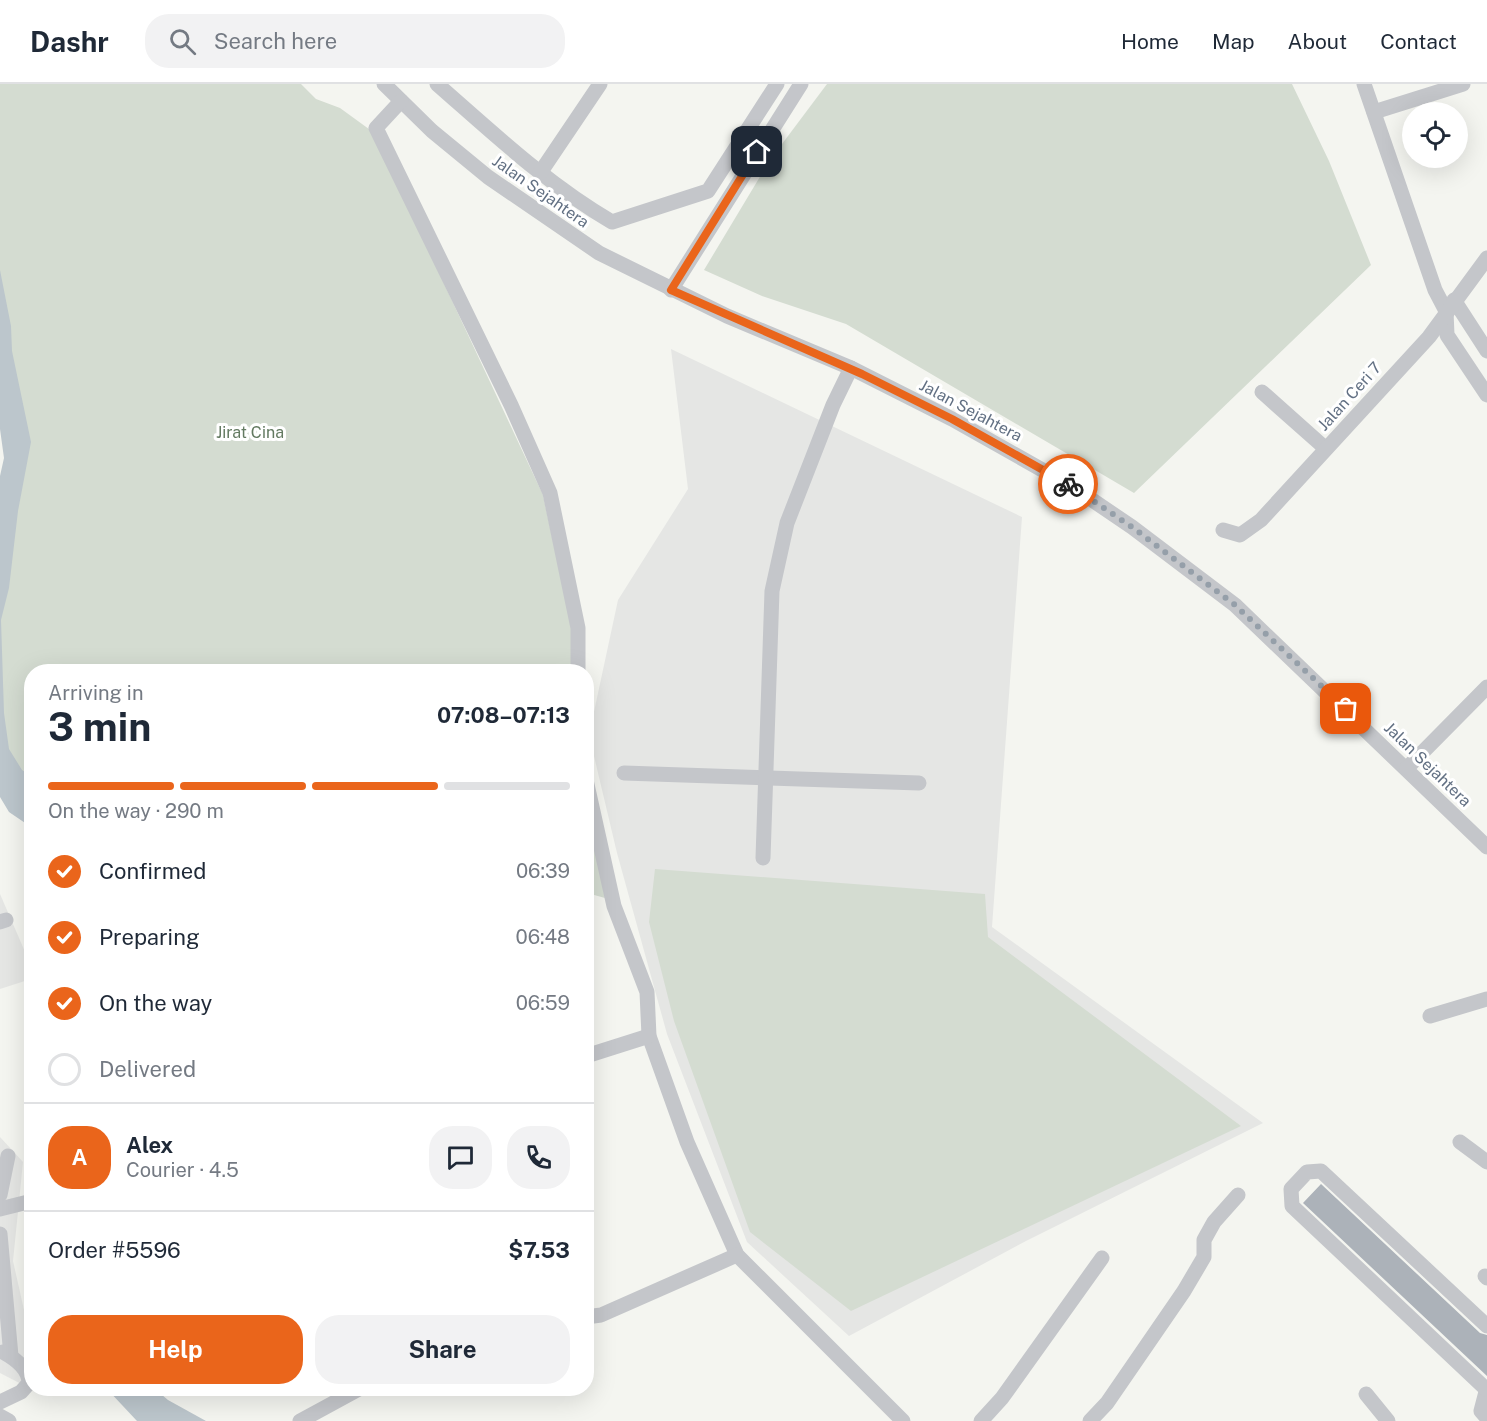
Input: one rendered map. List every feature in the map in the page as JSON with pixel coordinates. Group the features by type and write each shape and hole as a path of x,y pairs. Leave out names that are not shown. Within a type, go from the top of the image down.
{"street":[{"name":"Jalan Sejahtera","path":"384,84 488,177 599,253 671,290 852,368 1076,489 1132,527 1235,605 1487,847"},
{"path":"437,84 540,173 584,206 612,222 708,191 777,84"},
{"path":"540,173 600,84"},
{"path":"671,290 801,84"},
{"path":"1364,84 1435,290 1487,351"},
{"path":"1374,112 1463,84"},
{"path":"401,101 376,128 511,405 550,493 578,628 578,664"},
{"name":"Jalan Ceri 7","path":"1223,530 1240,535 1261,520 1429,337 1450,305 1487,258"},
{"path":"1450,305 1447,335 1487,395"},
{"path":"763,858 772,591 787,523 833,405 852,368"},
{"path":"1262,392 1325,448"},
{"path":"1407,768 1487,687"},
{"path":"624,773 919,783"},
{"path":"594,816 614,906 647,992 649,1036 687,1142 737,1255 903,1421"},
{"path":"1430,1016 1487,999"},
{"path":"594,1053 649,1036"},
{"path":"1460,1142 1487,1162"},
{"path":"0,1195 8,1156"},
{"path":"1487,1326 1322,1171 1306,1172 1291,1189 1292,1206 1486,1389 1481,1411 1487,1418"},
{"path":"1090,1421 1107,1403 1184,1291 1204,1257 1204,1240 1214,1222 1238,1195"},
{"path":"0,1209 24,1203"},
{"path":"0,1234 5,1353 24,1369"},
{"path":"594,1316 601,1315 737,1255"},
{"path":"981,1421 1002,1398 1102,1258"},
{"path":"9,1421 1,1405 24,1389"},
{"path":"1366,1394 1388,1421"},
{"path":"300,1421 346,1396"}],"shaded area":[{"path":"0,270 11,326 12,351 31,442 18,511 9,588 1,620 4,713 9,749 24,771 24,822 9,812 0,797 0,476 4,458 0,429"},
{"path":"671,349 1022,517 992,927 1263,1123 1026,1241 849,1336 747,1242 667,1034 617,853 594,756 594,712 618,600 688,489"},
{"path":"0,894 24,950 24,981 0,989"},
{"path":"0,1137 23,1162 13,1261 24,1310 24,1385 0,1373"},
{"path":"114,1396 163,1396 206,1421 137,1421"}],"green space":[{"name":"Jirat Cina","path":"0,84 301,84 316,99 340,108 373,132 543,495 572,629 571,664 24,664 24,778 0,756 0,537 11,484 0,384"},
{"path":"827,84 1292,84 1329,161 1371,265 1134,493 846,324 762,296 704,270 770,160"},
{"path":"594,842 605,898 594,895"},
{"path":"655,869 985,894 988,937 1241,1126 851,1311 750,1232 674,1021 649,922"}],"building":[{"path":"1321,1184 1480,1333 1487,1335 1487,1376 1303,1203"}],"way so far":[{"path":"1068,484 1132,527 1235,605 1346,709"}],"route":[{"path":"757,152 671,290 862,374 952,419 1068,484"}]}
